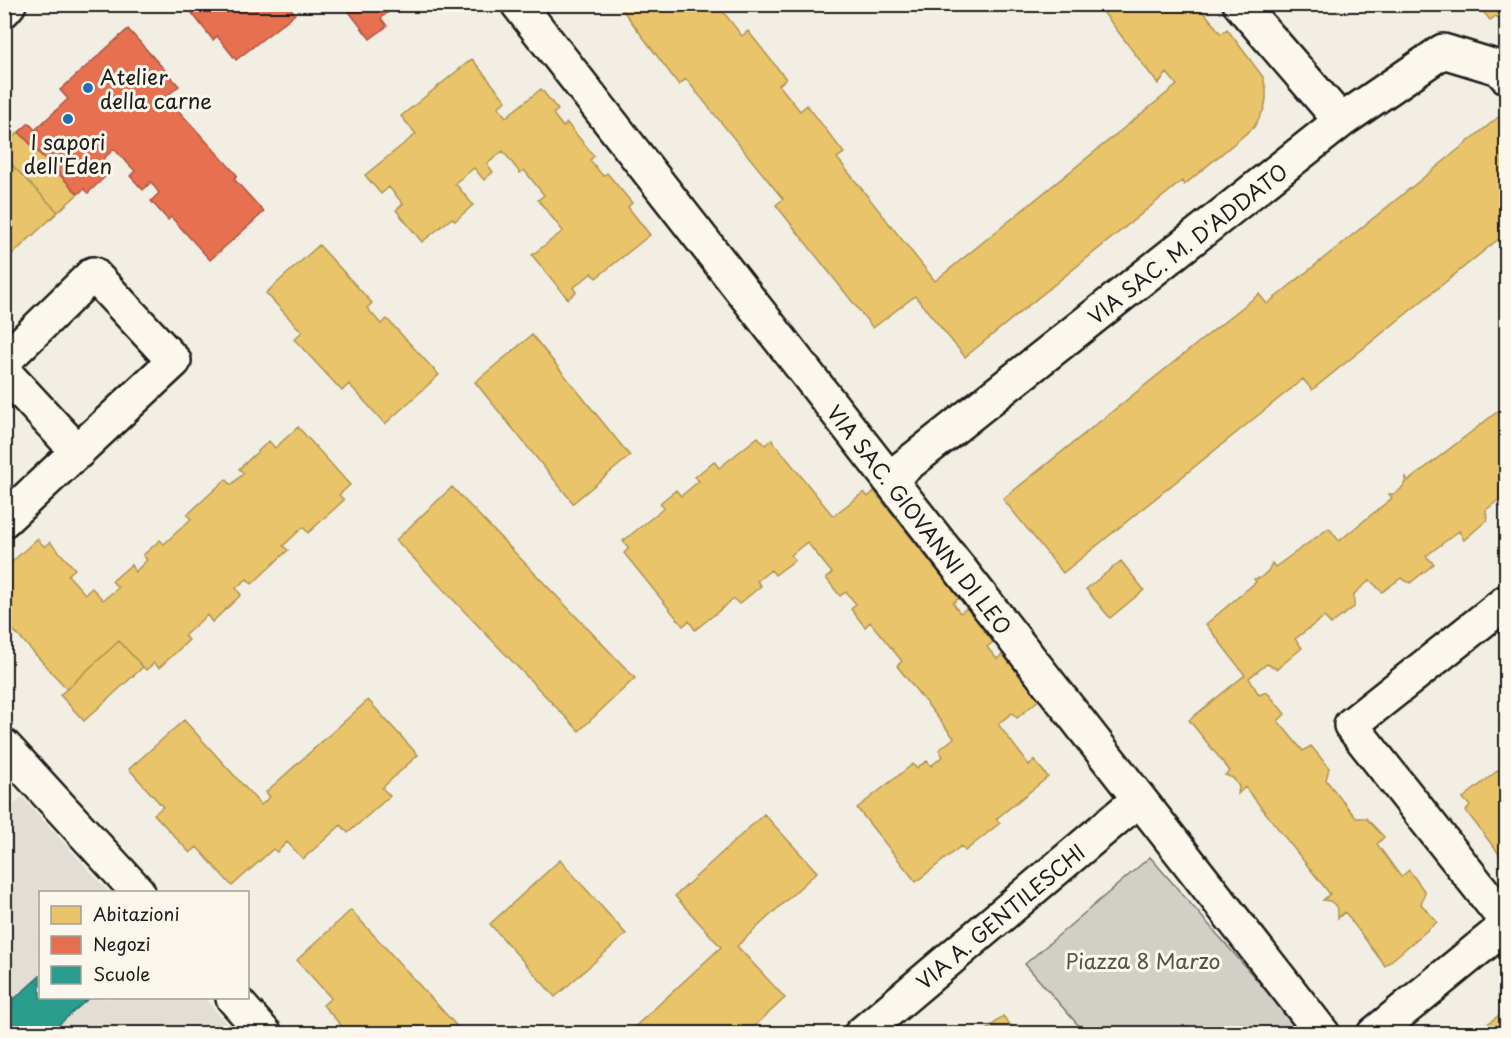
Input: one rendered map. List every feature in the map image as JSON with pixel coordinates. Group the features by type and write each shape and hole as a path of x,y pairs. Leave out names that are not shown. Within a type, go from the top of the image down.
{"street":[{"path":"4,10 9,4"},
{"name":"VIA SAC. GIOVANNI DI LEO","path":"518,4 1323,1034"},
{"path":"1240,4 1341,121"},
{"name":"VIA SAC. M. D'ADDATO","path":"889,479 1341,121 1443,51 1503,72"},
{"path":"4,361 93,274 174,361 4,520"},
{"path":"4,372 78,452"},
{"path":"1506,602 1351,725 1506,921"},
{"path":"4,746 137,891"},
{"name":"VIA A. GENTILESCHI","path":"861,1034 1139,799"},
{"path":"1374,1034 1506,926"},
{"path":"234,999 265,1034"}],"shaded area":[{"path":"22,797 108,891 39,891 39,999 205,999 236,1033 5,1034 5,813"}],"green space":[{"name":"Piazza 8 Marzo","path":"1150,857 1303,1033 1085,1033 1025,964"}],"building: Abitazioni":[{"path":"618,4 717,4 742,36 748,31 786,79 779,85 800,111 807,105 844,153 837,158 935,281 1177,85 1167,73 1158,84 1097,4 1198,4 1221,34 1227,29 1263,77 1266,99 1264,109 1254,127 1184,185 1182,181 965,357 915,296 873,328 776,205 783,199 686,79 679,85"},
{"path":"1477,4 1506,4 1506,21 1503,24 1496,16 1490,20"},
{"path":"472,59 506,101 498,107 506,117 541,89 558,110 553,114 563,127 567,123 594,156 590,160 603,176 607,173 632,203 628,207 650,235 596,278 592,273 573,288 576,292 568,299 532,255 563,231 538,200 544,195 524,170 520,173 503,151 487,164 493,172 484,180 474,168 455,183 473,205 455,221 452,218 422,242 396,210 403,204 389,187 381,194 365,175 416,134 401,116"},
{"path":"1506,111 1506,233 1312,390 1303,379 1063,573 1003,499 1259,294 1267,304"},
{"path":"19,132 78,194 58,212 4,157 4,146"},
{"path":"4,157 58,212 4,262"},
{"path":"319,245 372,303 367,308 381,324 387,319 439,375 385,424 349,384 342,391 294,339 302,332 266,293"},
{"path":"532,335 630,456 573,503 475,382"},
{"path":"1506,405 1506,494 1486,510 1487,520 1464,540 1459,531 1426,556 1434,564 1410,583 1401,578 1382,592 1370,580 1354,594 1354,607 1331,624 1324,617 1295,639 1302,648 1277,669 1267,664 1249,678 1259,695 1267,692 1285,714 1278,721 1303,751 1311,746 1329,768 1326,780 1356,818 1366,818 1384,837 1377,844 1401,877 1409,870 1425,892 1421,904 1437,922 1385,966 1345,912 1338,918 1338,909 1335,905 1323,900 1330,894 1245,787 1238,794 1239,787 1236,782 1225,775 1230,771 1189,720 1245,675 1206,624 1256,582 1254,579 1260,578 1268,571 1272,563 1275,567 1329,528 1339,541 1392,498 1389,494 1400,490 1406,477 1408,481"},
{"path":"298,427 350,485 339,495 344,500 308,533 303,527 283,546 288,550 252,584 247,579 236,588 241,595 212,622 207,615 184,636 189,640 159,668 154,663 146,670 119,641 67,689 4,620 4,569 37,539 45,547 50,542 75,569 68,575 85,594 92,588 103,600 118,588 112,581 131,565 135,572 147,560 143,555 160,540 164,544 191,519 187,515 226,479 231,485 244,473 239,469 269,441 275,448"},
{"path":"758,437 765,445 772,440 833,516 864,492 868,497 874,491 959,598 953,603 960,613 967,608 994,641 987,647 997,659 1003,654 1040,699 1017,718 1012,713 998,724 1029,765 1034,760 1048,777 996,819 1000,823 965,851 961,846 916,882 857,808 913,764 916,768 927,761 931,766 943,756 939,750 954,738 897,666 902,661 870,622 865,627 851,609 856,604 846,592 840,596 826,578 832,573 807,542 791,555 795,560 775,575 771,570 757,581 761,586 739,604 734,599 695,630 689,621 683,626 624,553 629,548 623,541 664,508 660,503 676,490 681,496 699,481 695,477 714,461 719,468"},
{"path":"452,487 635,678 579,731 396,540"},
{"path":"1121,561 1144,590 1110,618 1086,589"},
{"path":"119,641 143,667 84,721 60,695"},
{"path":"368,700 418,755 382,788 390,796 348,833 341,825 303,859 287,842 277,852 273,849 232,886 197,847 190,853 154,814 163,807 129,769 184,720 261,805 270,797 266,792"},
{"path":"1506,764 1506,863 1466,811 1470,806 1463,798"},
{"path":"764,814 817,872 737,946 785,998 746,1034 627,1034 721,947 675,896"},
{"path":"560,860 626,934 555,997 490,924"},
{"path":"351,910 464,1034 349,1034 323,1005 331,998 297,960"},
{"path":"1506,1010 1506,1034 1474,1034"},
{"path":"1003,1016 1018,1034 982,1034"}],"building: Negozi":[{"path":"185,4 288,4 295,14 236,60 217,36 213,40"},
{"path":"343,4 398,4 381,18 387,26 370,39"},
{"path":"128,29 179,86 166,97 237,175 234,179 264,212 210,260 171,217 168,220 151,201 159,193 151,182 143,190 130,176 135,171 114,149 98,164 107,175 88,193 84,189 78,194 19,132 29,123 35,130 68,99 60,90"}],"building: Scuole":[{"path":"39,977 39,999 88,999 48,1034 4,1034 4,1008"}],"place":[{"name":"Atelier della carne","path":"88,88"},
{"name":"I sapori dell'Eden","path":"68,119"}]}
